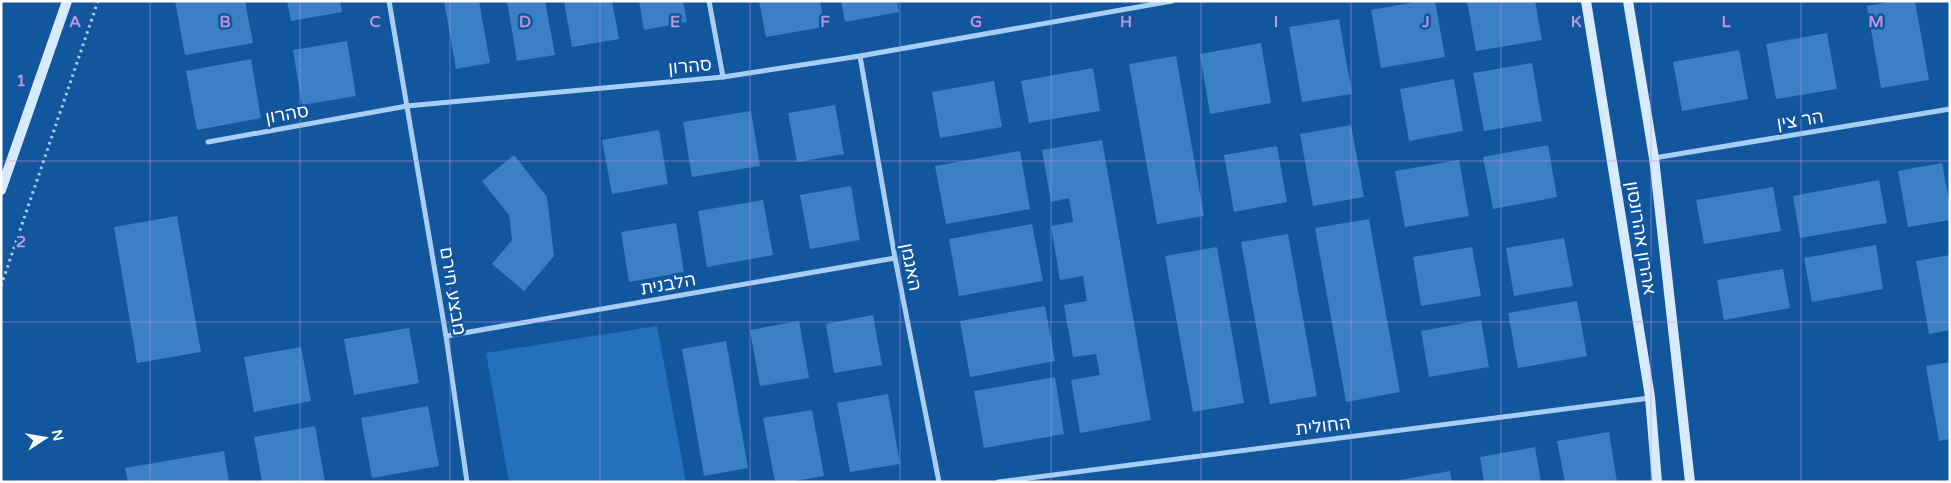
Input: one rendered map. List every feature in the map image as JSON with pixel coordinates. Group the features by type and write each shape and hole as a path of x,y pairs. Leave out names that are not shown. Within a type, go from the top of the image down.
{"street":[{"path":"1,190 67,1"},
{"name":"מבצע חירם","path":"389,1 446,336 467,482"},
{"path":"709,1 723,77"},
{"path":"1134,1 1136,8"},
{"name":"סהרון","path":"208,142 407,106 723,77 860,56 1172,1"},
{"name":"אהרון אהרונסון","path":"1586,1 1650,398 1657,482"},
{"name":"אהרון אהרונסון","path":"1628,1 1654,158 1690,482"},
{"name":"האגמן","path":"860,56 895,258 939,482"},
{"name":"הר צין","path":"1654,158 1950,109"},
{"name":"הלבנית","path":"446,336 895,258"},
{"name":"החולית","path":"998,482 1650,398"}],"path":[{"path":"1,286 98,1"}],"shaded area":[{"path":"657,326 686,482 509,482 486,353"}],"building":[{"path":"175,1 245,1 253,43 185,55"},
{"path":"287,1 340,1 342,12 291,21"},
{"path":"444,1 479,1 490,63 456,69"},
{"path":"507,1 545,1 555,55 517,61"},
{"path":"564,1 612,1 619,39 572,47"},
{"path":"639,1 683,1 687,22 644,30"},
{"path":"759,1 820,1 824,27 766,37"},
{"path":"841,1 897,1 899,12 845,22"},
{"path":"1421,1 1435,1 1445,57 1381,68 1371,10"},
{"path":"1467,1 1535,1 1542,40 1476,51"},
{"path":"1896,1 1915,1 1929,80 1881,88 1867,6"},
{"path":"1339,19 1352,94 1302,102 1289,27"},
{"path":"1827,33 1837,89 1776,99 1766,44"},
{"path":"347,41 356,96 302,105 293,50"},
{"path":"1261,43 1271,103 1210,114 1200,54"},
{"path":"1739,50 1748,99 1682,111 1673,62"},
{"path":"1176,56 1204,216 1157,224 1129,64"},
{"path":"251,59 261,118 197,130 186,71"},
{"path":"1532,63 1542,121 1484,131 1473,73"},
{"path":"1093,68 1100,111 1029,123 1021,81"},
{"path":"1454,79 1463,131 1409,141 1400,89"},
{"path":"994,81 1002,127 940,138 932,92"},
{"path":"835,105 844,154 797,162 788,113"},
{"path":"751,111 760,166 692,177 683,122"},
{"path":"1351,125 1364,197 1313,206 1300,134"},
{"path":"659,130 668,184 612,194 602,140"},
{"path":"1102,140 1151,420 1080,433 1071,380 1100,375 1096,354 1073,357 1064,305 1087,301 1083,276 1060,280 1051,226 1073,222 1069,198 1051,202 1042,150"},
{"path":"1548,145 1557,197 1493,209 1483,157"},
{"path":"1277,146 1287,202 1234,212 1224,155"},
{"path":"1020,151 1030,209 946,224 935,166"},
{"path":"514,155 547,197 554,256 524,291 492,264 512,240 509,215 482,181"},
{"path":"1459,160 1469,216 1405,227 1395,171"},
{"path":"1942,163 1950,206 1950,220 1908,227 1898,171"},
{"path":"1879,180 1887,223 1800,238 1793,196"},
{"path":"851,186 860,240 810,249 800,195"},
{"path":"1773,187 1781,231 1704,244 1696,200"},
{"path":"763,200 773,255 707,267 698,211"},
{"path":"177,216 201,352 137,363 114,227"},
{"path":"1369,219 1400,392 1346,402 1315,228"},
{"path":"676,223 684,272 629,282 621,232"},
{"path":"1032,224 1043,281 959,296 949,239"},
{"path":"1288,234 1317,396 1270,404 1241,242"},
{"path":"1564,238 1573,286 1514,296 1506,248"},
{"path":"1876,245 1883,289 1812,302 1804,258"},
{"path":"1217,247 1244,403 1193,412 1165,256"},
{"path":"1472,247 1481,296 1421,306 1413,257"},
{"path":"1950,255 1950,330 1929,334 1916,261"},
{"path":"1783,269 1790,308 1724,320 1717,280"},
{"path":"1577,301 1587,356 1518,368 1508,313"},
{"path":"1045,306 1055,361 970,377 960,321"},
{"path":"873,315 882,365 834,373 826,324"},
{"path":"1481,320 1489,367 1429,377 1421,331"},
{"path":"799,321 809,378 760,386 750,330"},
{"path":"409,328 419,383 354,395 344,339"},
{"path":"726,341 748,468 704,476 682,349"},
{"path":"301,347 311,401 254,412 244,357"},
{"path":"1950,362 1950,439 1939,441 1926,366"},
{"path":"1055,377 1064,434 984,448 974,391"},
{"path":"888,394 900,464 850,472 837,403"},
{"path":"428,406 439,466 372,478 361,418"},
{"path":"812,410 824,476 789,482 775,482 763,418"},
{"path":"315,426 325,482 262,482 254,437"},
{"path":"1609,432 1617,482 1565,482 1557,441"},
{"path":"1535,447 1541,482 1484,482 1480,457"},
{"path":"224,451 229,482 128,482 125,468"},
{"path":"1450,471 1452,482 1400,482 1399,480"}]}
